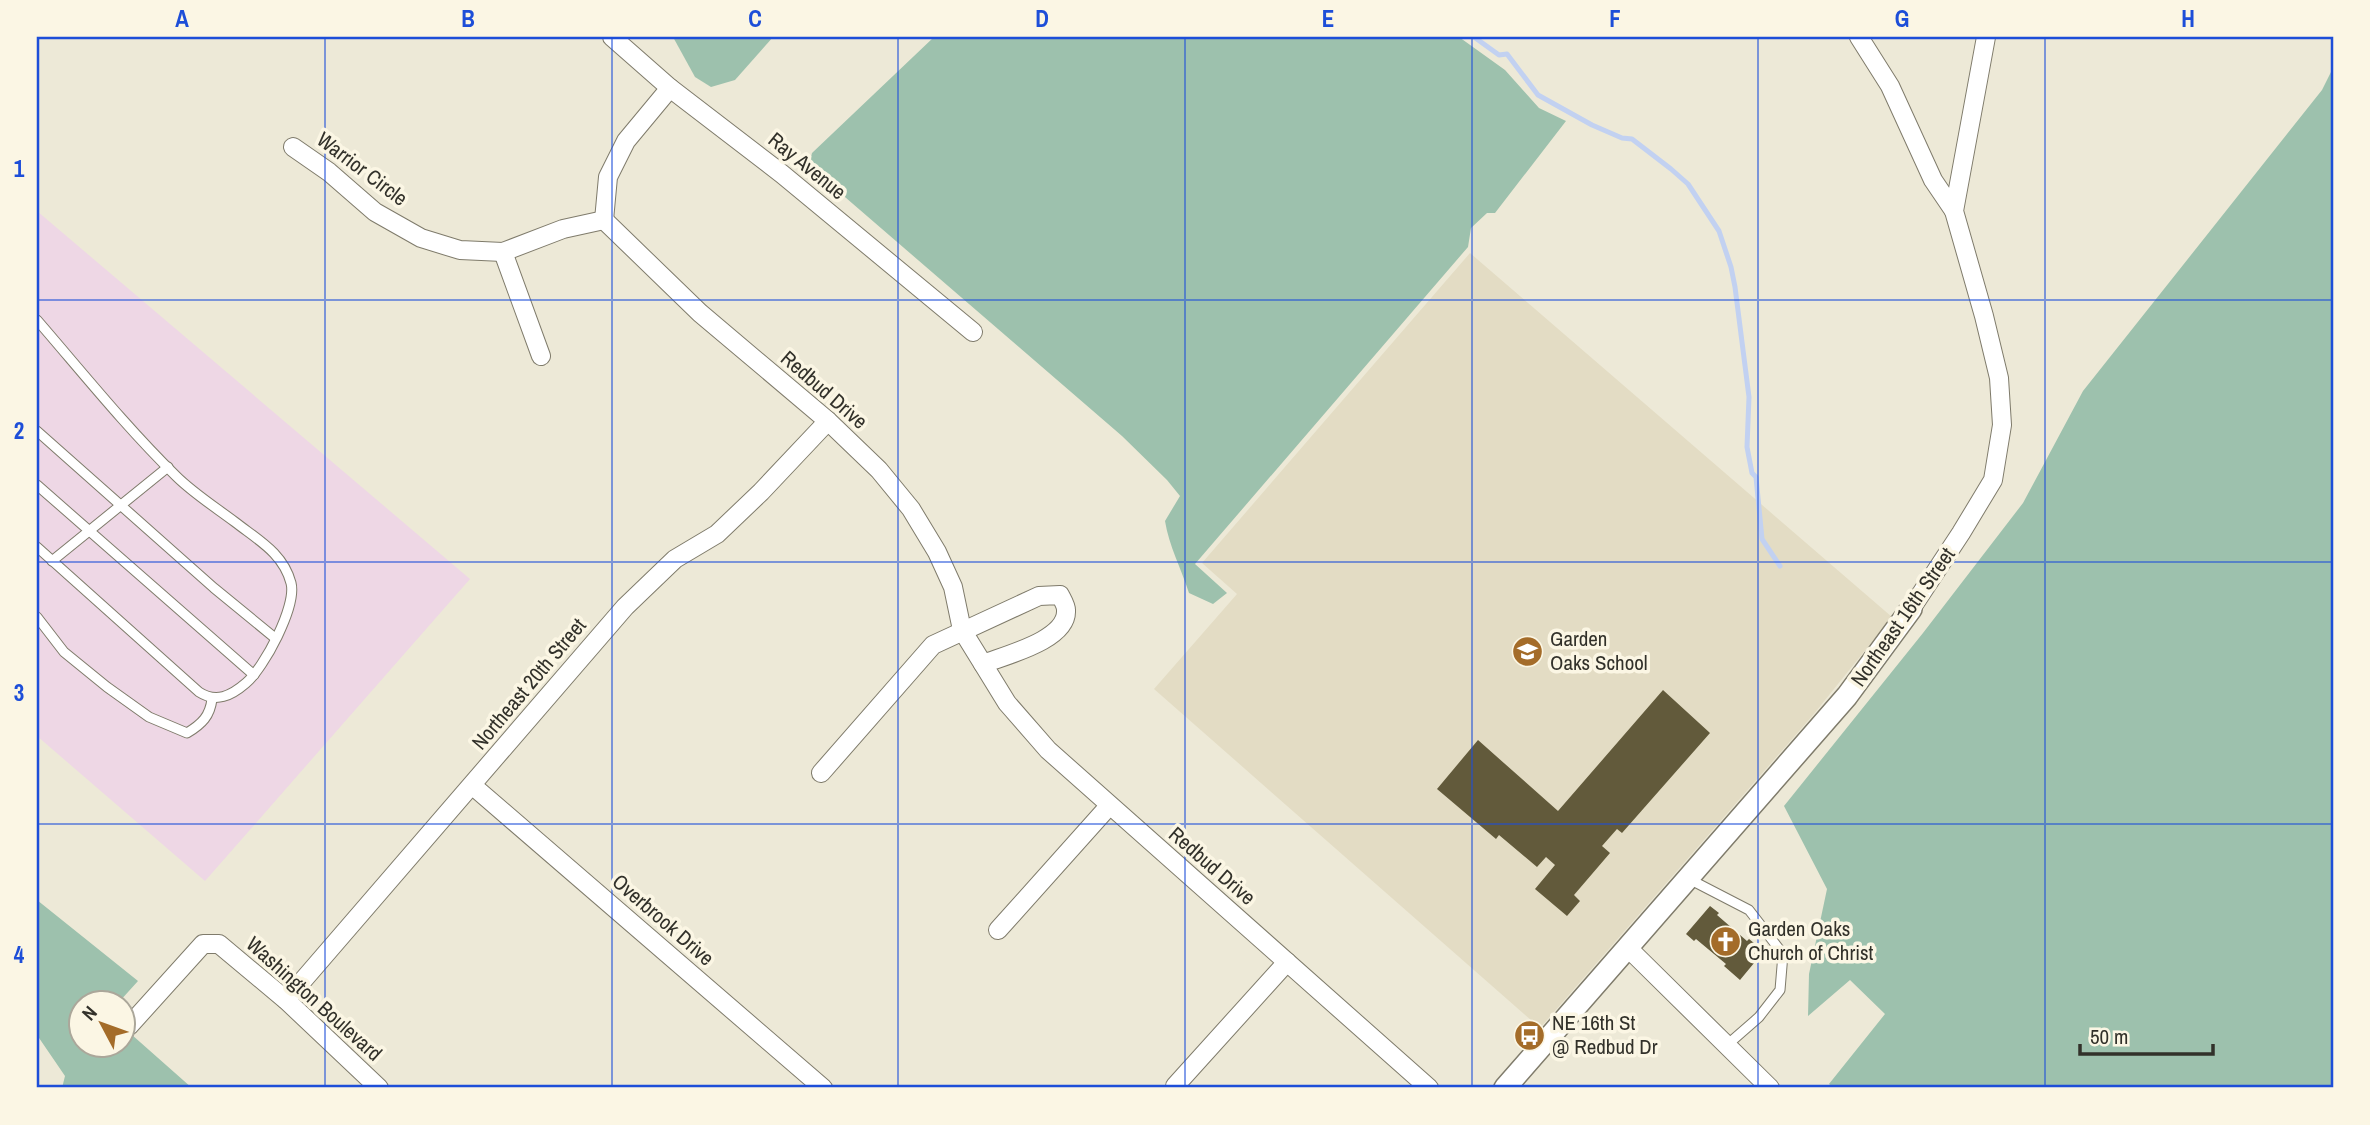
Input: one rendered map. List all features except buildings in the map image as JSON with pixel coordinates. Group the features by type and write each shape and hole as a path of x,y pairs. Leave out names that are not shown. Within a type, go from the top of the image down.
{"street":[{"name":"Ray Avenue","path":"612,37 670,88 782,174 973,332"},
{"path":"1859,37 1890,86 1933,180 1954,211"},
{"name":"Northeast 16th Street","path":"1505,1088 1847,696 1910,609 1993,480 2002,425 1996,365 1954,211 1986,37"},
{"path":"604,220 608,177 626,141 670,88"},
{"name":"Warrior Circle","path":"293,147 329,172 375,212 421,238 460,250 503,252 563,229 604,220"},
{"name":"Redbud Drive","path":"604,220 700,313 828,421 879,470 911,509 937,552 953,587 962,630 1007,703 1048,750 1429,1088"},
{"path":"503,252 541,356"},
{"name":"Northeast 20th Street","path":"286,1000 625,607 676,559 716,534 761,492 828,421"},
{"path":"821,773 933,645 1039,596 1060,595 1066,609 1063,625 1044,641 983,664"},
{"name":"Overbrook Drive","path":"472,786 823,1088"},
{"path":"998,930 1110,806"},
{"name":"Washington Boulevard","path":"136,1018 203,944 219,944 286,1000 379,1088"},
{"path":"1627,947 1770,1088"},
{"path":"1175,1086 1287,962"}],"lane":[{"path":"37,320 118,415 168,467 282,560 292,585 292,595 286,616 254,675 236,691 212,699 199,692 37,547"},
{"path":"37,431 214,588 275,638"},
{"path":"52,561 168,467"},
{"path":"37,485 254,675"},
{"path":"37,617 64,652 149,717 187,733 199,726 210,713 212,699"},
{"path":"1687,878 1749,910 1783,954 1780,990 1759,1017 1727,1045"}],"shaded area":[{"path":"37,211 470,579 205,881 37,736"},
{"name":"Garden Oaks School","path":"1470,253 1892,617 1813,715 1540,1028 1154,689 1237,594 1202,563"}],"green space":[{"path":"673,37 773,37 735,80 711,87 695,77"},
{"path":"934,37 1459,37 1505,70 1539,108 1566,121 1495,213 1487,213 1471,228 1468,247 1195,564 1227,593 1213,604 1189,593 1165,521 1180,496 1167,480 1122,436 809,166 812,153"},
{"path":"2333,68 2333,1088 1834,1088 1829,1084 1885,1014 1850,980 1808,1016 1809,974 1827,889 1784,806 2023,503 2083,391 2322,90"},
{"path":"37,900 138,981 132,988 66,988 66,1058 136,1058 136,1038 192,1088 62,1088 65,1076 37,1035"}],"waterway":[{"path":"1474,37 1499,55 1507,54 1538,95 1592,125 1622,138 1632,139 1671,169 1688,184 1719,231 1735,287 1749,397 1747,447 1752,473 1756,477 1762,539 1780,566"}],"place":[{"name":"Garden Oaks School","path":"1527,651"},
{"name":"Garden Oaks Church of Christ","path":"1725,941"},
{"name":"NE 16th St @ Redbud Dr","path":"1529,1035"}]}
